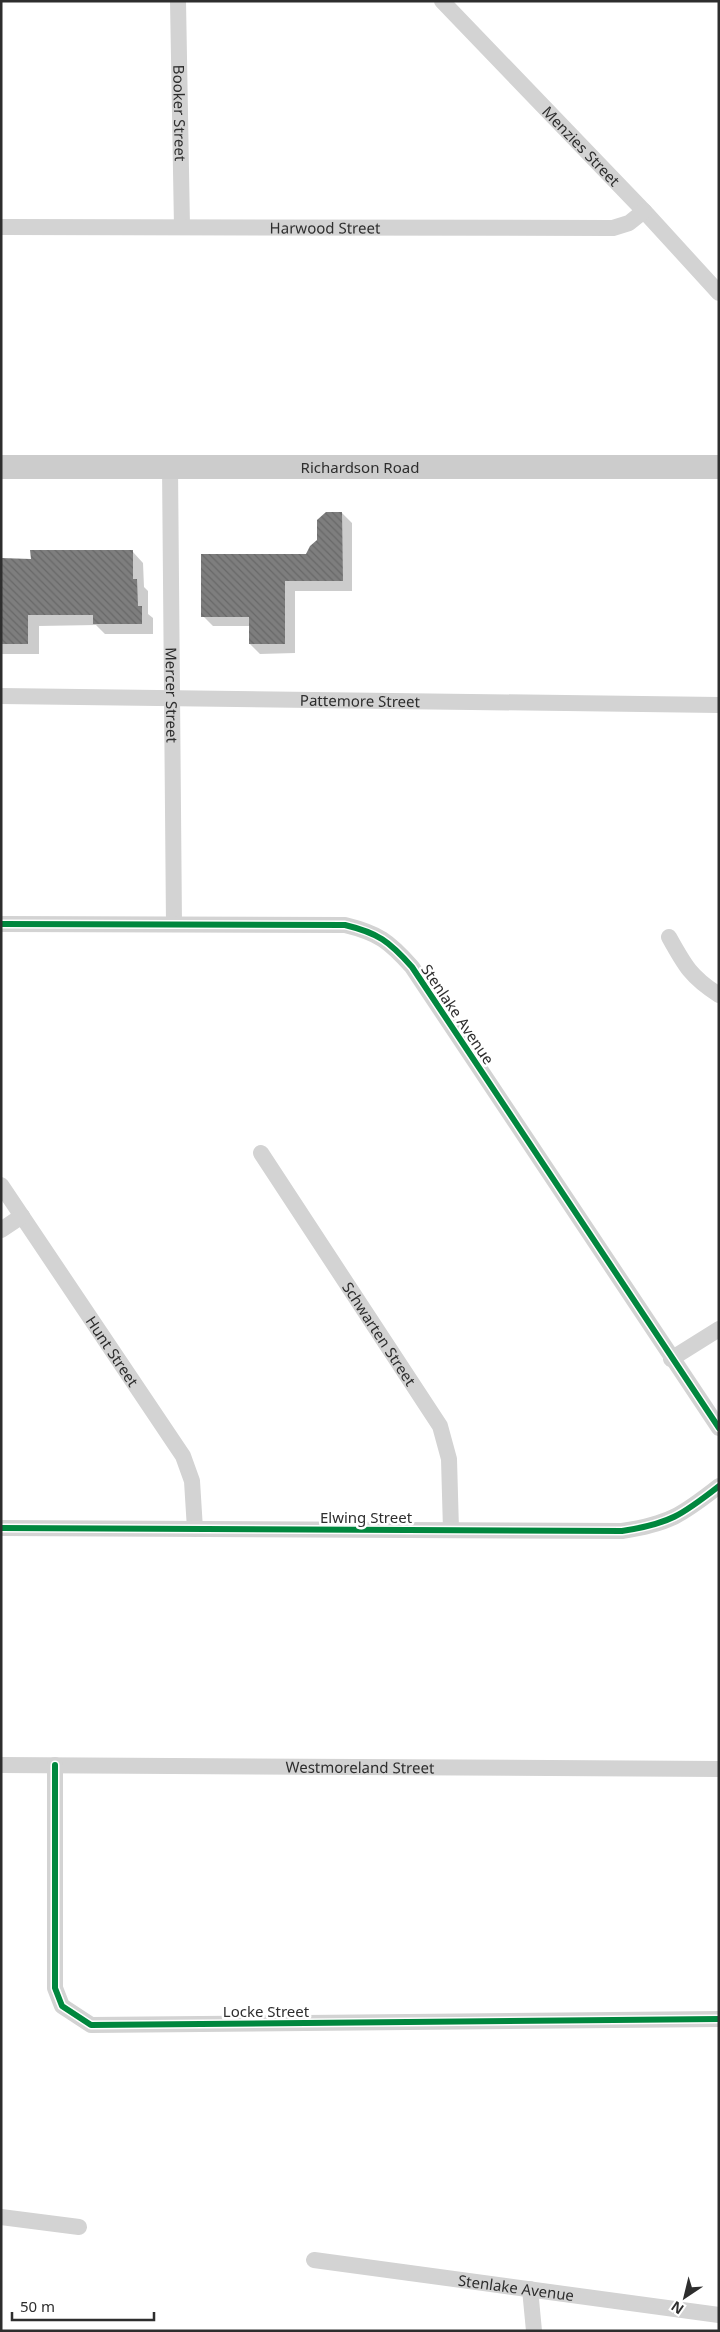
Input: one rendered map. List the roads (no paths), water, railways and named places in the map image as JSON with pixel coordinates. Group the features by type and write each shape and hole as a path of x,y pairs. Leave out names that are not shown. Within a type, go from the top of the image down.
{"main road":[{"name":"Richardson Road","path":"1,467 719,467"}],"street":[{"name":"Booker Street","path":"178,1 182,227"},
{"name":"Menzies Street","path":"442,1 644,211 719,293"},
{"name":"Harwood Street","path":"1,227 613,228 629,223 644,211"},
{"name":"Mercer Street","path":"170,466 174,924"},
{"name":"Pattemore Street","path":"1,696 719,705"},
{"name":"Stenlake Avenue","path":"1,924 345,925 371,931 396,950 412,967 671,1359 719,1428"},
{"path":"669,937 685,965 699,982 719,995"},
{"name":"Schwarten Street","path":"261,1154 440,1426 449,1459 451,1530"},
{"name":"Hunt Street","path":"1,1185 183,1456 192,1481 195,1529"},
{"path":"1,1230 22,1216"},
{"path":"671,1359 719,1329"},
{"name":"Elwing Street","path":"1,1528 622,1532 645,1528 684,1513 719,1486"},
{"name":"Westmoreland Street","path":"1,1765 719,1768"},
{"name":"Locke Street","path":"55,1765 55,1988 62,2006 91,2025 719,2020"},
{"path":"1,2217 79,2227"},
{"name":"Stenlake Avenue","path":"314,2260 719,2315"},
{"path":"530,2289 534,2331"}]}
